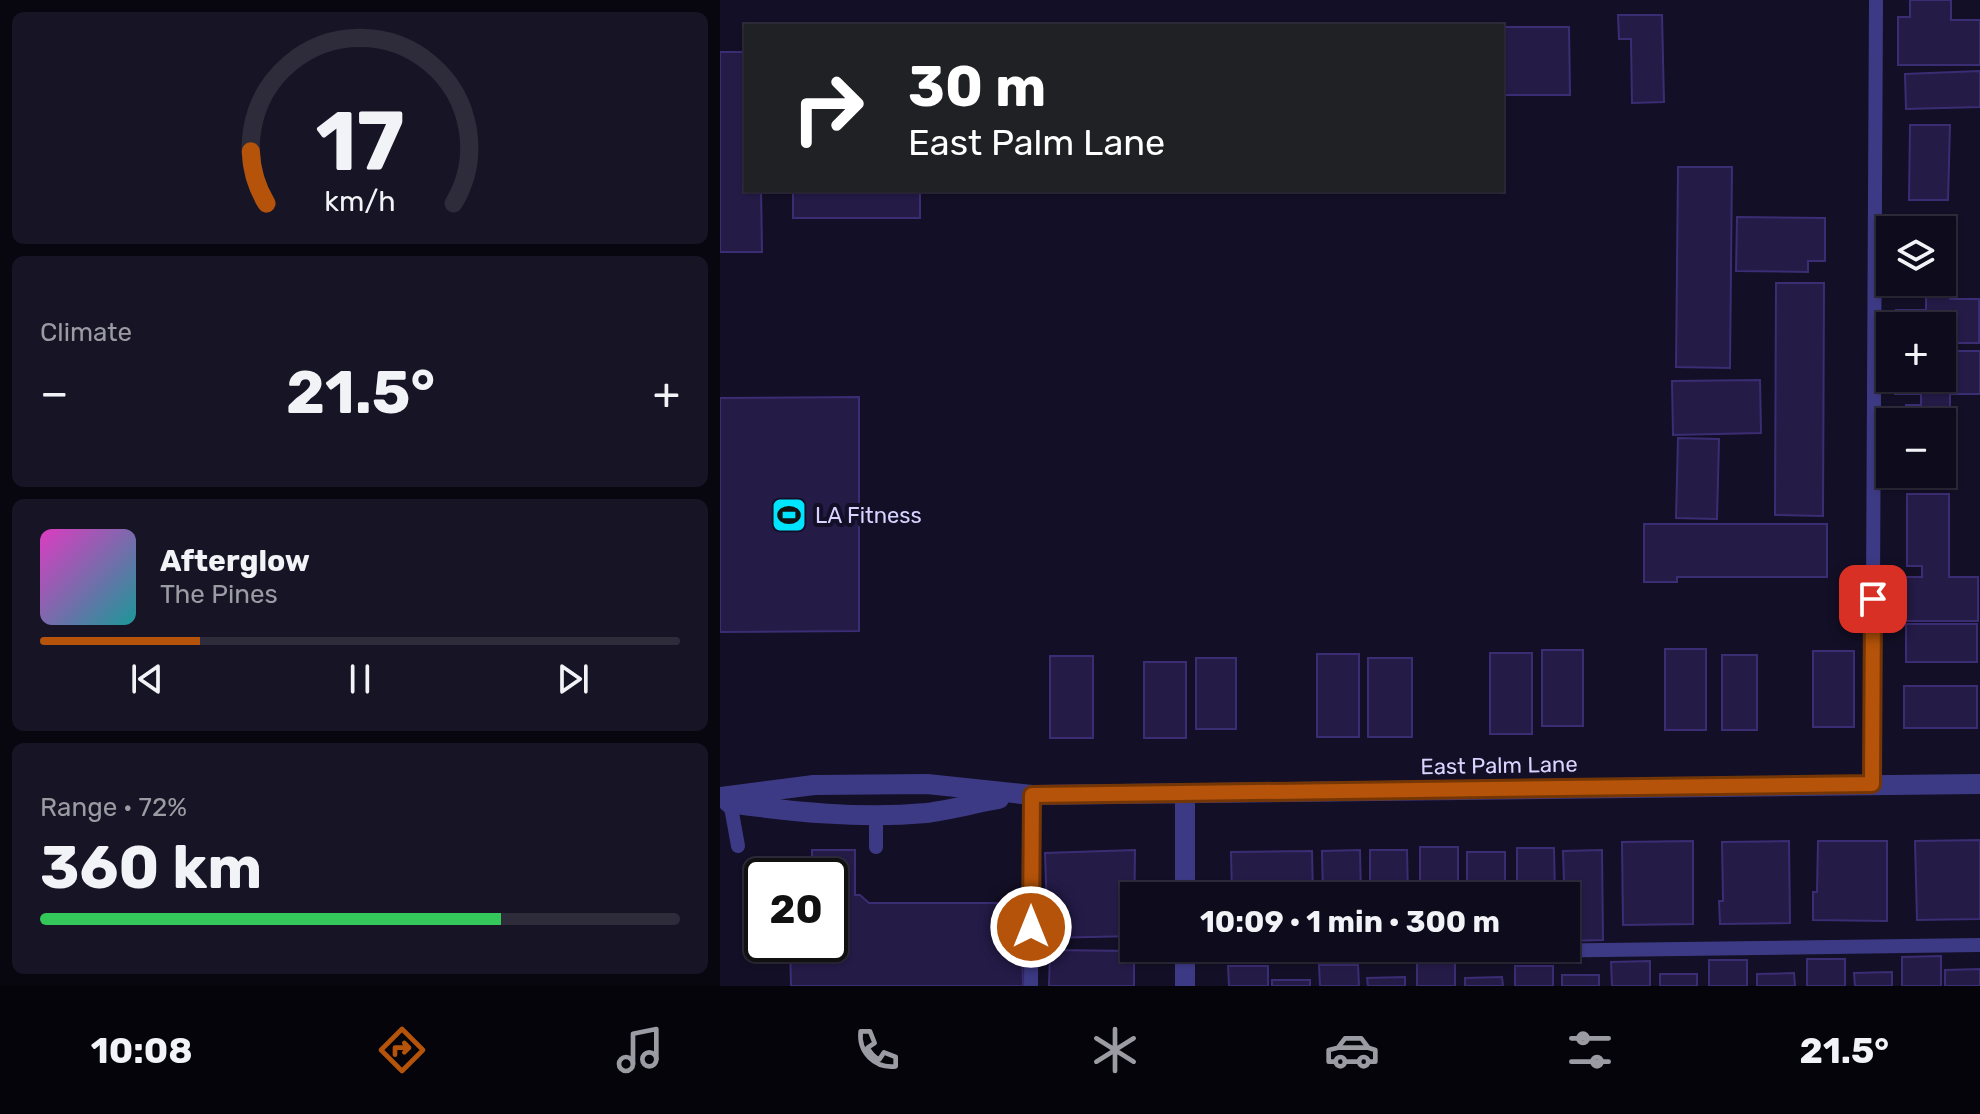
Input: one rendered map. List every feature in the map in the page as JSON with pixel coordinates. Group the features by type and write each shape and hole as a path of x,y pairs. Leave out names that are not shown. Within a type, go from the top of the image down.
{"street":[{"name":"East Palm Lane","path":"724,800 814,785 913,784 1026,795 1980,784"},
{"path":"1185,793 1185,882"},
{"name":"East Palm Lane","path":"724,800 807,814 876,814 926,813 1026,795"},
{"path":"1185,962 1185,986"}],"lane":[{"path":"1872,784 1876,0"},
{"path":"1026,795 1031,986"},
{"path":"724,800 738,846"},
{"path":"876,814 876,847"},
{"path":"1580,950 1980,945"}],"building":[{"path":"1910,0 1951,0 1951,20 1980,20 1980,65 1898,65 1898,17 1910,17"},
{"path":"1618,15 1662,15 1664,102 1632,103 1631,39 1619,39"},
{"path":"1504,27 1569,27 1570,95 1504,95"},
{"path":"720,52 744,52 744,192 761,192 762,252 720,252"},
{"path":"1980,71 1980,107 1906,109 1905,74"},
{"path":"1910,125 1950,125 1948,200 1909,200"},
{"path":"1678,167 1732,167 1730,368 1676,367"},
{"path":"793,192 920,192 920,218 793,218"},
{"path":"1737,217 1825,218 1825,261 1808,261 1808,272 1736,271"},
{"path":"1776,283 1824,283 1823,516 1775,515"},
{"path":"1926,296 1979,299 1979,343 1956,343 1956,312 1896,312 1926,310"},
{"path":"1956,351 1980,351 1980,394 1950,394 1950,408 1906,408 1906,405 1921,405 1921,394 1895,394 1956,392"},
{"path":"1760,380 1761,433 1673,435 1672,381"},
{"name":"LA Fitness","path":"859,397 859,631 720,632 720,398"},
{"path":"1678,438 1719,439 1717,519 1676,518"},
{"path":"1907,494 1949,494 1949,577 1978,577 1978,621 1895,621 1895,577 1922,577 1922,566 1907,566"},
{"path":"1644,524 1827,524 1827,577 1677,577 1677,582 1644,582"},
{"path":"1906,624 1977,624 1977,662 1906,662"},
{"path":"1665,649 1706,649 1706,730 1665,730"},
{"path":"1542,650 1583,650 1583,726 1542,726"},
{"path":"1813,651 1854,651 1854,727 1813,727"},
{"path":"1490,653 1532,653 1532,734 1490,734"},
{"path":"1317,654 1359,654 1359,737 1317,737"},
{"path":"1722,655 1757,655 1757,730 1722,730"},
{"path":"1050,656 1093,656 1093,738 1050,738"},
{"path":"1196,658 1236,658 1236,729 1196,729"},
{"path":"1368,658 1412,658 1412,737 1368,737"},
{"path":"1144,662 1186,662 1186,738 1144,738"},
{"path":"1904,686 1977,686 1977,728 1904,728"},
{"path":"1980,840 1980,919 1917,920 1915,841"},
{"path":"1693,841 1693,924 1623,925 1622,842"},
{"path":"1789,841 1790,923 1720,924 1719,901 1723,901 1722,842"},
{"path":"1818,841 1887,841 1887,921 1813,920"},
{"path":"1420,847 1458,847 1458,882 1420,882"},
{"path":"1517,848 1554,848 1555,882 1517,882"},
{"path":"812,850 855,850 855,895 860,895 869,903 1011,903 1011,934 1022,934 1023,986 791,986 790,962 848,962 848,858 812,858"},
{"path":"1135,850 1135,882 1120,882 1120,936 1048,938 1045,853"},
{"path":"1360,850 1361,882 1323,882 1322,851"},
{"path":"1370,850 1407,850 1408,882 1370,882"},
{"path":"1602,850 1603,940 1580,941 1580,882 1564,882 1563,851"},
{"path":"1312,851 1313,882 1232,882 1231,852"},
{"path":"1467,852 1505,852 1505,882 1467,882"},
{"path":"1050,950 1120,951 1120,962 1134,962 1134,986 1049,986"},
{"path":"1941,956 1941,986 1902,986 1902,957"},
{"path":"1807,959 1845,959 1845,986 1807,986"},
{"path":"1709,960 1747,960 1747,986 1709,986"},
{"path":"1650,961 1650,986 1612,986 1611,962"},
{"path":"1417,963 1455,963 1455,986 1417,986"},
{"path":"1319,965 1358,965 1359,986 1320,986"},
{"path":"1228,966 1268,966 1268,986 1229,986"},
{"path":"1515,966 1553,966 1553,986 1515,986"},
{"path":"1980,969 1980,986 1945,986 1945,970"},
{"path":"1892,972 1892,986 1855,986 1854,973"},
{"path":"1794,973 1795,986 1757,986 1757,974"},
{"path":"1660,974 1697,974 1697,986 1660,986"},
{"path":"1562,975 1599,975 1599,986 1562,986"},
{"path":"1405,977 1405,986 1368,986 1367,978"},
{"path":"1502,977 1503,986 1465,986 1465,978"},
{"path":"1272,980 1310,980 1310,986 1272,986"}],"place":[{"name":"LA Fitness","path":"789,515"}],"route":[{"path":"1031,927 1032,795 1872,784 1873,599"}]}
